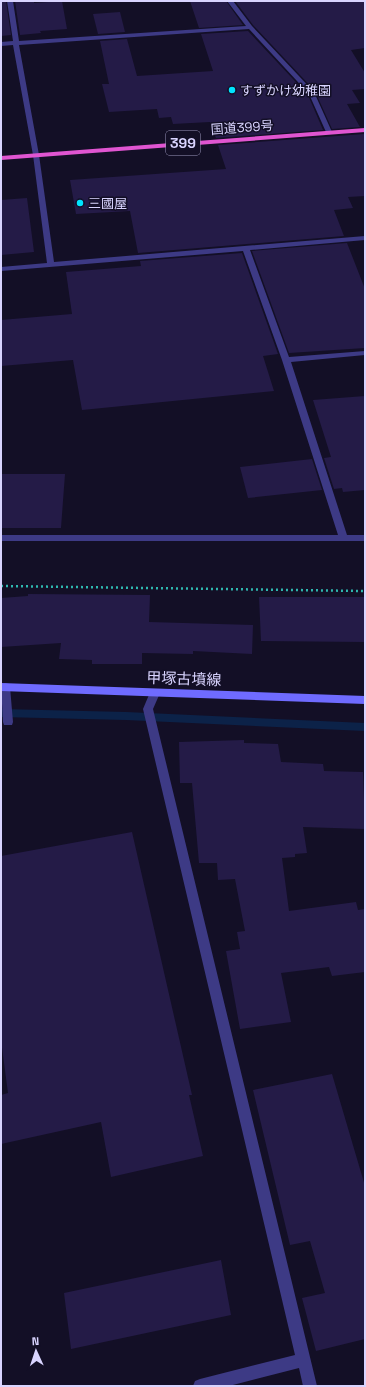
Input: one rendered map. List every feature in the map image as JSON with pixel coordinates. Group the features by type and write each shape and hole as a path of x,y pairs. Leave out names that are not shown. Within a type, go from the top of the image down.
{"highway":[{"name":"国道399号","path":"1,158 365,130"}],"main road":[{"name":"甲塚古墳線","path":"3,687 365,700"}],"street":[{"path":"10,1 36,155 51,265"},
{"path":"230,1 250,27 312,93 329,132"},
{"path":"1,44 250,27"},
{"path":"1,269 365,238"},
{"path":"246,249 286,360 344,538"},
{"path":"286,360 365,353"},
{"path":"1,538 365,538"},
{"path":"3,687 8,722"},
{"path":"155,693 148,709 310,1386"},
{"path":"200,1386 304,1360"}],"path":[{"path":"1,586 365,591"}],"building":[{"path":"1,1 6,1 11,35 1,36"},
{"path":"15,1 34,1 34,3 62,1 67,29 40,31 41,33 20,35"},
{"path":"190,1 226,1 243,25 199,28"},
{"path":"235,1 365,1 365,48 351,50 365,73 365,89 352,90 360,103 347,104 360,127 332,129 315,91 253,25"},
{"path":"120,12 125,32 98,34 93,14"},
{"path":"248,31 308,95 323,130 216,138 210,122 173,124 171,117 159,118 157,109 109,112 102,84 109,84 100,41 127,39 137,76 213,71 201,34"},
{"path":"364,134 365,196 348,197 353,208 334,210 344,236 138,253 130,211 76,214 70,180 226,169 218,145"},
{"path":"27,198 34,252 1,255 1,200"},
{"path":"347,243 365,289 365,348 289,353 252,251"},
{"path":"242,253 278,354 263,356 274,391 82,410 73,360 1,366 1,320 72,314 66,272 141,266 140,261"},
{"path":"365,396 365,490 343,492 342,488 334,489 324,458 331,457 313,400"},
{"path":"312,459 322,490 248,498 240,467"},
{"path":"1,474 65,474 61,528 1,528"},
{"path":"28,594 150,595 149,622 253,625 252,654 193,651 193,654 142,653 142,664 92,664 92,660 59,659 61,643 1,647 1,598 28,596"},
{"path":"259,597 365,597 365,642 261,641"},
{"path":"244,740 244,743 278,744 281,762 323,764 324,771 363,772 365,829 303,827 307,853 295,854 295,857 282,858 289,911 356,902 358,910 365,909 365,972 332,976 329,967 281,973 291,1022 240,1029 226,951 240,949 237,932 245,931 235,879 218,880 217,863 199,863 192,783 180,783 179,742"},
{"path":"132,832 192,1095 189,1095 203,1156 111,1177 101,1122 1,1144 1,1095 8,1093 1,1040 1,856"},
{"path":"332,1074 365,1186 365,1339 316,1351 302,1298 325,1293 310,1241 290,1245 253,1090"},
{"path":"221,1260 231,1315 71,1349 64,1293"}],"waterway":[{"path":"1,713 126,716 365,727"}],"place":[{"name":"すずかけ幼稚園","path":"232,90"},
{"name":"三國屋","path":"80,203"}]}
